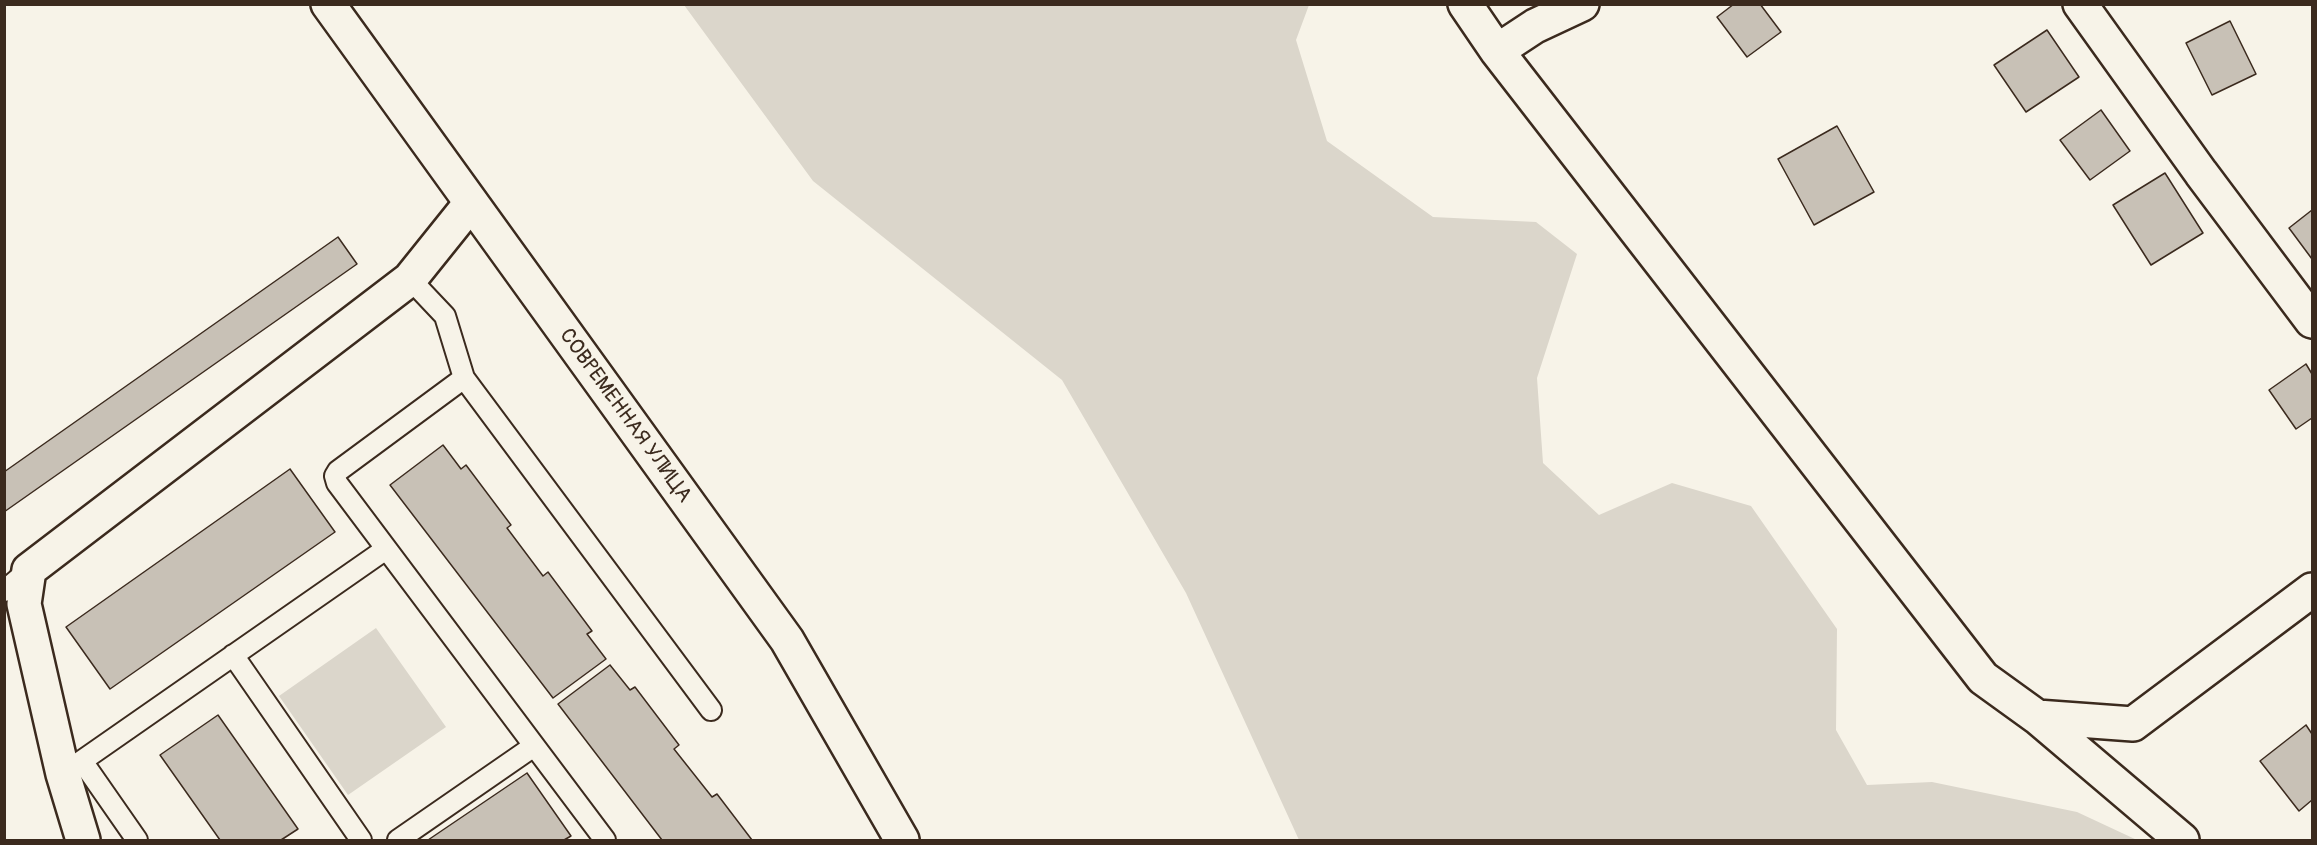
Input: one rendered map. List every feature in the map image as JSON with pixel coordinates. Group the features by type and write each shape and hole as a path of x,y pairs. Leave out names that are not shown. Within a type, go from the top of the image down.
{"street":[{"name":"СОВРЕМЕННАЯ УЛИЦА","path":"328,4 787,640 902,840"},
{"path":"1465,4 1497,51 1983,678 2037,717 2182,840"},
{"path":"1497,51 1535,26 1582,4"},
{"path":"2080,4 2201,173 2313,321"},
{"path":"83,840 73,768 24,604 29,570 410,279 471,203"},
{"path":"2037,717 2133,724 2313,590"}],"lane":[{"path":"410,279 445,316 464,378 711,710"},
{"path":"464,378 338,471 335,476 337,483 605,840"},
{"path":"137,840 73,768 386,549"},
{"path":"4,591 29,570"},
{"path":"233,655 361,840"},
{"path":"398,840 534,746"}],"shaded area":[{"path":"684,5 1309,5 1296,40 1327,141 1433,217 1536,222 1577,254 1537,378 1543,463 1599,515 1672,483 1751,506 1837,629 1836,730 1867,785 1932,782 2077,812 2137,840 1299,840 1186,593 1062,380 813,181"},
{"path":"376,628 446,727 348,795 279,696"}],"building":[{"path":"1734,4 1760,4 1781,32 1747,57 1717,17"},
{"path":"2230,21 2256,74 2212,95 2186,43"},
{"path":"2047,30 2079,77 2026,112 1994,65"},
{"path":"2101,110 2130,151 2090,180 2060,140"},
{"path":"1837,126 1874,192 1814,225 1778,159"},
{"path":"2165,173 2203,233 2151,265 2113,205"},
{"path":"2312,210 2312,259 2289,228"},
{"path":"338,237 357,264 4,512 4,472"},
{"path":"2306,364 2312,374 2312,418 2296,429 2269,390"},
{"path":"443,445 461,469 466,465 511,525 507,528 543,576 548,572 592,631 587,634 606,659 553,698 390,485"},
{"path":"290,469 335,532 110,689 66,627"},
{"path":"610,665 630,690 635,687 679,745 674,749 712,797 717,794 752,840 662,840 558,704"},
{"path":"218,715 298,829 281,840 220,840 160,755"},
{"path":"2306,725 2312,734 2312,800 2299,811 2260,761"},
{"path":"527,773 571,836 564,840 428,840"}]}
